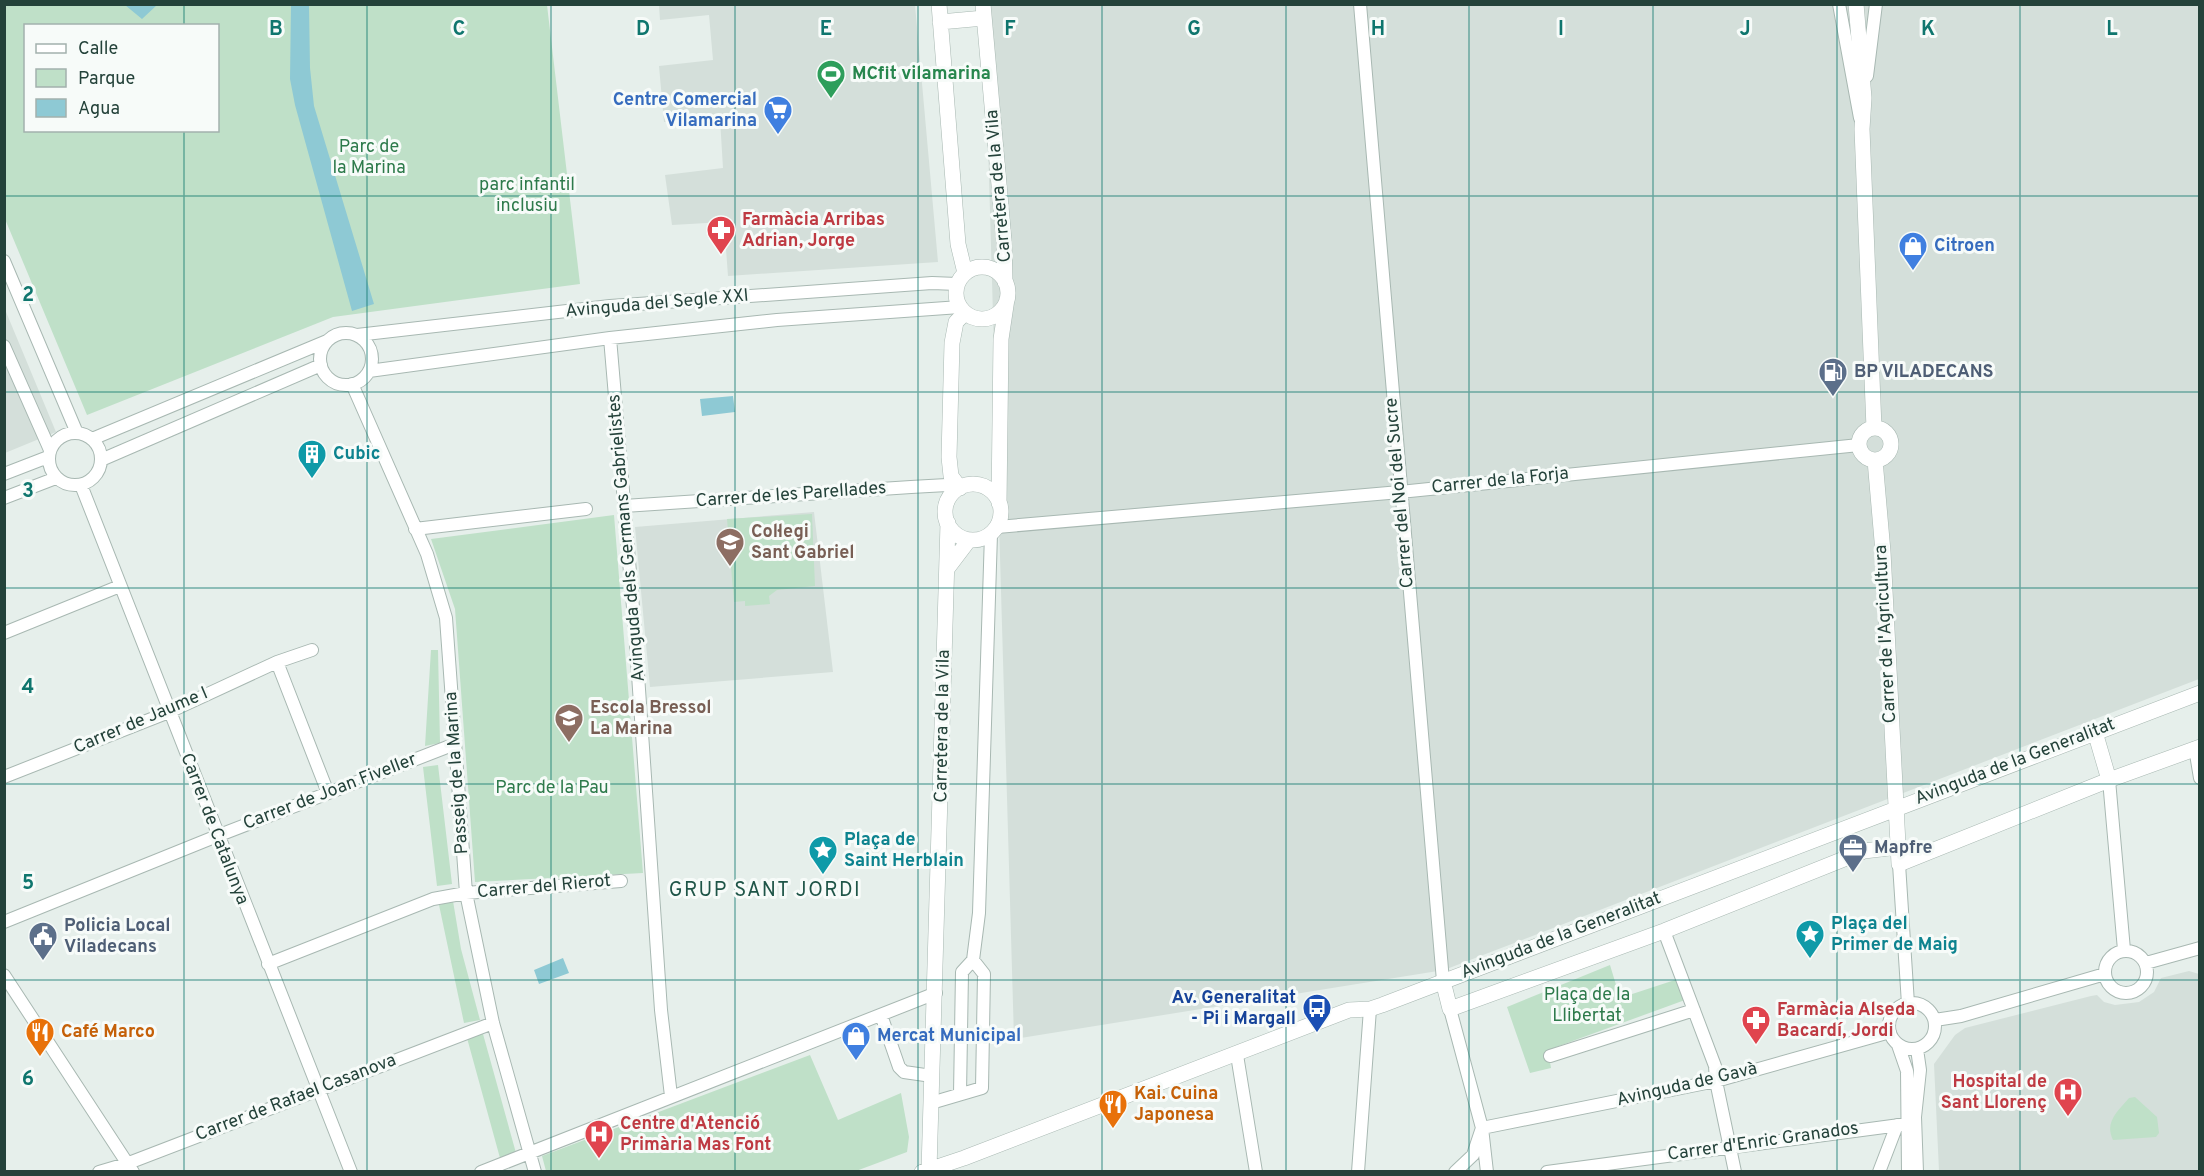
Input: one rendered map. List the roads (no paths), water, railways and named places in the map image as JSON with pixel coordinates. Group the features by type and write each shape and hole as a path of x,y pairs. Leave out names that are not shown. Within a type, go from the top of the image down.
{"street":[{"path":"939,4 961,279 956,296 963,310 979,319 993,316 1004,306 1007,299"},
{"name":"Carrer del Noi del Sucre","path":"1360,4 1443,981"},
{"path":"1839,4 1862,129"},
{"path":"1856,4 1864,98"},
{"path":"1874,428 1862,129 1876,4"},
{"name":"Carretera de la Vila","path":"940,22 984,11 1004,241 1005,282"},
{"path":"4,261 77,433"},
{"path":"960,1094 962,972 972,960 979,913 994,530 1000,518 1001,339 1007,299 1005,282 998,273 987,268 976,268 961,279"},
{"name":"Avinguda del Segle XXI","path":"357,336 610,306 932,284 961,279"},
{"path":"959,489 951,476 949,457 950,401 952,343 956,322 963,310"},
{"name":"Avinguda del Segle XXI","path":"369,371 610,338 777,320 963,310"},
{"path":"92,439 344,333 357,336 366,342 371,351 372,361 369,371 360,381 352,384 333,381 321,365 321,350 327,341"},
{"name":"Avinguda dels Germans Gabrielistes","path":"610,338 635,630 661,1010 671,1096"},
{"path":"4,346 49,453 51,470 56,478 65,484 81,485 96,476 101,460 99,448 92,439 77,433 59,438 49,453 4,474"},
{"path":"101,460 321,365"},
{"name":"Passeig de la Marina","path":"352,384 427,554 446,618 466,893 493,1023 535,1172"},
{"path":"1874,428 1888,434 1891,444 1885,457 1875,460 1863,454 1859,446 1865,432 1874,428"},
{"name":"Carrer de la Forja","path":"994,530 1859,446"},
{"name":"Carrer de l'Agricultura","path":"1875,460 1899,864"},
{"path":"4,498 56,478"},
{"name":"Carrer de Catalunya","path":"81,485 267,964 351,1172"},
{"name":"Carrer de les Parellades","path":"624,506 947,485 959,489"},
{"path":"994,530 981,539 969,540 958,536 948,523 946,505 959,489 971,485 983,487 993,493 999,503"},
{"path":"416,529 586,509"},
{"name":"Carretera de la Vila","path":"925,1171 936,993 948,523"},
{"path":"947,569 969,540"},
{"path":"4,633 120,586"},
{"name":"Carrer de Jaume I","path":"4,777 169,712 277,662 312,650"},
{"path":"277,662 328,793"},
{"name":"Avinguda de la Generalitat","path":"925,1171 1349,1010 1370,1009 2199,693"},
{"path":"2095,732 2109,780 2124,950"},
{"name":"Carrer de Joan Fiveller","path":"4,922 455,744"},
{"path":"1908,1004 1899,864 2197,747 2199,778"},
{"path":"1450,1010 1664,931 1864,851 1897,847"},
{"name":"Carrer del Rierot","path":"267,964 433,899 466,893 621,881"},
{"path":"1664,931 1715,1066 1735,1172"},
{"path":"2146,963 2199,948"},
{"path":"2124,950 2138,954 2146,963 2148,975 2145,983 2135,992 2123,993 2112,988 2105,974 2107,961 2117,952 2124,950"},
{"path":"930,1103 982,1088 984,974 972,960"},
{"path":"1935,1020 1961,1016 2105,974"},
{"path":"4,975 129,1168"},
{"path":"1443,981 1482,1128 1487,1172"},
{"path":"481,1172 936,993"},
{"path":"1898,1045 1917,1049 1930,1041 1935,1028 1935,1020 1927,1009 1908,1004 1901,1006 1891,1017 1890,1032 1898,1045 1907,1071 1902,1124 1908,1172"},
{"path":"1358,1172 1370,1009"},
{"path":"1550,1056 1694,1010"},
{"path":"881,1015 899,1067 904,1072 932,1076"},
{"name":"Carrer de Rafael Casanova","path":"99,1172 129,1168 318,1090 493,1023"},
{"name":"Avinguda de Gavà","path":"1482,1128 1716,1081 1890,1032"},
{"path":"1917,1049 1920,1070 1915,1117 1917,1172"},
{"path":"1237,1054 1256,1172"},
{"path":"1879,1172 1902,1124"},
{"name":"Carrer d'Enric Granados","path":"1547,1172 1584,1169 1730,1146 1902,1124"},
{"path":"1455,1172 1473,1155 1482,1128"}],"water":[{"path":"125,5 157,5 142,19"},
{"path":"291,5 309,5 310,68 314,106 374,304 352,311 295,105 290,79"},
{"path":"733,396 735,412 702,416 700,399"},
{"path":"563,958 569,973 539,984 534,970"}],"place":[{"name":"MCfit vilamarina","path":"831,100"},
{"name":"Centre Comercial Vilamarina","path":"778,136"},
{"name":"Farmàcia Arribas Adrian, Jorge","path":"721,256"},
{"name":"Citroen","path":"1913,272"},
{"name":"BP VILADECANS","path":"1833,398"},
{"name":"Cubic","path":"312,480"},
{"name":"Col·legi Sant Gabriel","path":"730,568"},
{"name":"Escola Bressol La Marina","path":"569,744"},
{"name":"Mapfre","path":"1853,874"},
{"name":"Plaça de Saint Herblain","path":"823,876"},
{"name":"Plaça del Primer de Maig","path":"1810,960"},
{"name":"Policia Local Viladecans","path":"43,962"},
{"name":"Av. Generalitat - Pi i Margall","path":"1317,1034"},
{"name":"Farmàcia Alseda Bacardí, Jordi","path":"1756,1046"},
{"name":"Café Marco","path":"40,1058"},
{"name":"Mercat Municipal","path":"856,1062"},
{"name":"Hospital de Sant Llorenç","path":"2068,1118"},
{"name":"Kai. Cuina Japonesa","path":"1113,1130"},
{"name":"Centre d'Atenció Primària Mas Font","path":"599,1160"}],"district":[{"name":"GRUP SANT JORDI","path":"765,891"}],"park label":[{"name":"Parc de la Marina","path":"369,157"},
{"name":"parc infantil inclusiu","path":"527,195"},
{"name":"Parc de la Pau","path":"552,788"},
{"name":"Plaça de la Llibertat","path":"1587,1005"}]}
